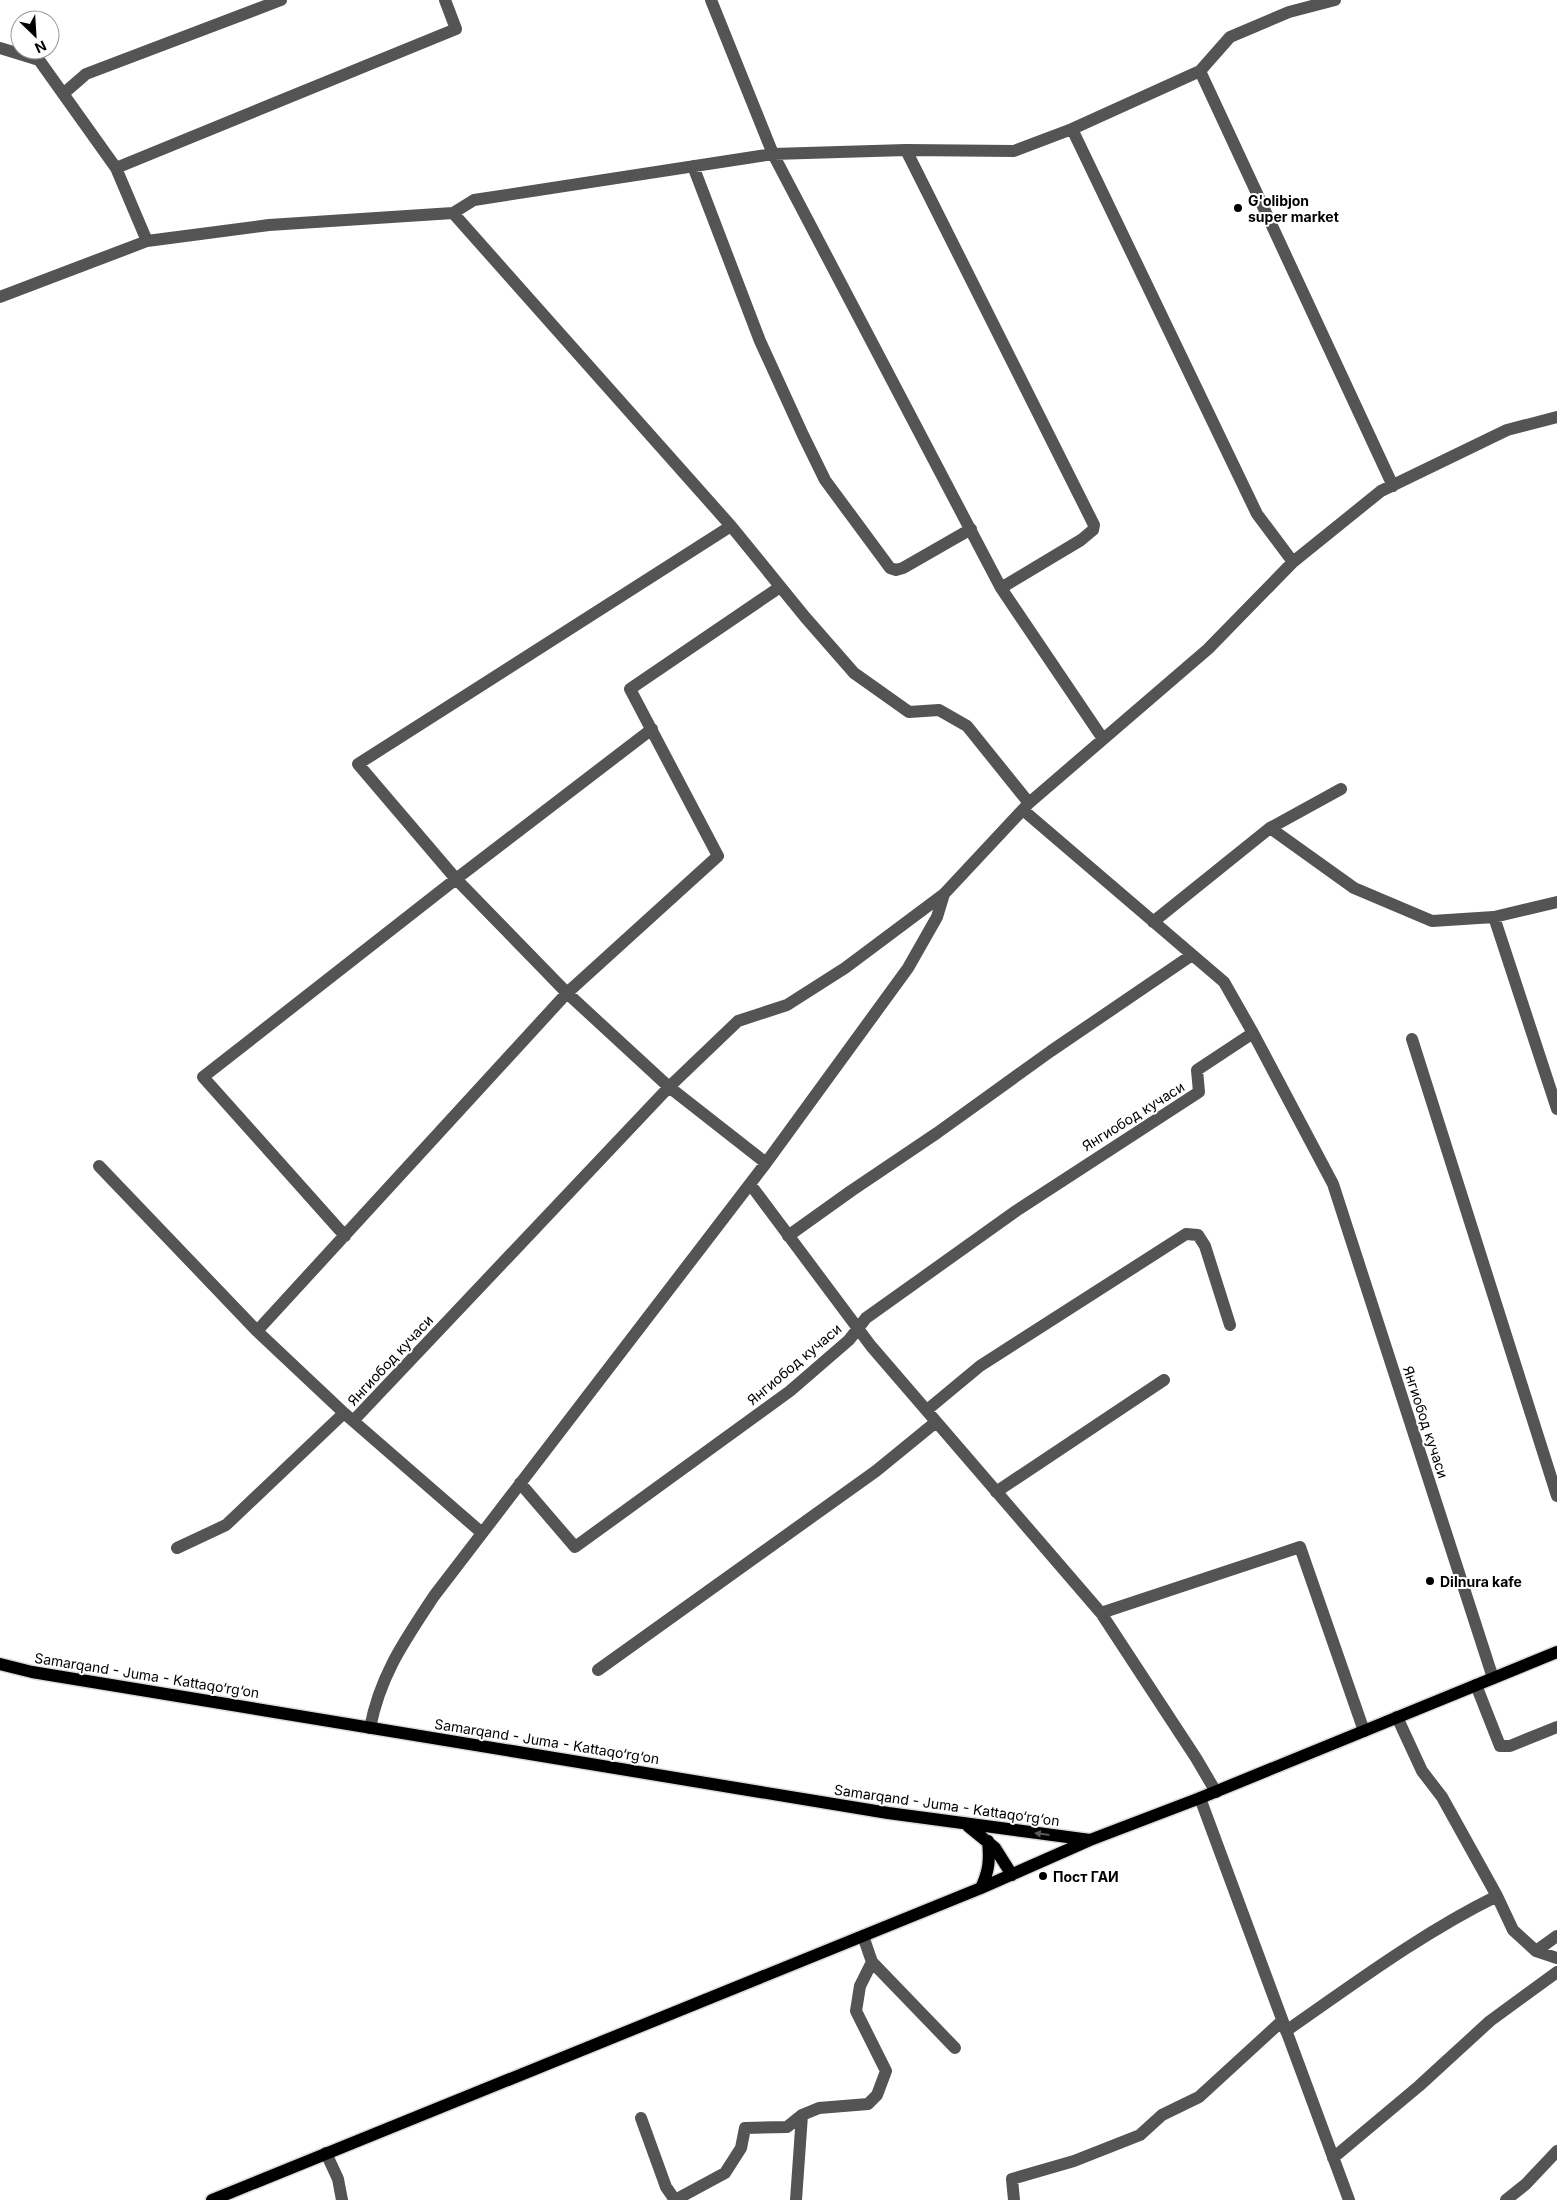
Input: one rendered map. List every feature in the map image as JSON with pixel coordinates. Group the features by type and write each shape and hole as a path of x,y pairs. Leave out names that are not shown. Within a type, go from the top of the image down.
{"main road":[{"path":"212,2200 981,1888 1090,1840 1216,1792 1557,1652"},
{"name":"Samarqand - Juma - Kattaqo‘rg‘on","path":"0,1664 32,1672 966,1825 1090,1840"},
{"path":"966,1825 988,1841 1002,1856 1012,1875"},
{"path":"981,1888 988,1872 990,1861 988,1841"}],"street":[{"path":"63,94 86,74 281,0"},
{"path":"116,168 456,29 445,0"},
{"path":"711,0 773,154 970,530 1001,588 1103,739"},
{"path":"0,297 147,241 269,225 453,213 474,200 773,154 906,150 1014,151 1072,129 1200,72 1230,37 1289,12 1335,0"},
{"path":"0,48 40,60 116,168 147,241"},
{"path":"1200,72 1393,486"},
{"path":"1072,129 1257,514 1293,562"},
{"path":"906,150 1094,525 1093,530 1081,540 1001,588"},
{"path":"693,166 760,341 812,453 826,480 890,568 896,570 903,568 970,530"},
{"path":"453,213 731,526 780,587 854,673 909,712 939,710 967,726 1026,807 1153,922 1224,982 1253,1033"},
{"name":"Янгиобод кучаси","path":"348,1417 669,1087 738,1021 787,1004 845,968 944,894 1026,807 1208,649 1293,562 1381,491 1507,430 1557,417"},
{"path":"731,526 358,764 456,878 567,993 669,1087 766,1163"},
{"path":"257,1331 567,993 718,856 630,689 780,587"},
{"path":"344,1236 203,1078 456,878 652,729"},
{"path":"1153,922 1270,828 1341,789"},
{"path":"1270,828 1354,888 1432,921 1494,917 1557,902"},
{"name":"Янгиобод кучаси","path":"370,1728 375,1702 392,1660 434,1596 766,1163 908,968 937,916 944,894"},
{"path":"1494,917 1557,1109"},
{"path":"788,1236 851,1190 937,1133 1051,1051 1192,955"},
{"name":"Янгиобод кучаси","path":"520,1483 575,1546 790,1391 849,1340 866,1318 1016,1210 1199,1092 1197,1070 1253,1033 1333,1184 1493,1678"},
{"path":"1412,1040 1557,1496"},
{"name":"Янгиобод кучаси","path":"98,1166 257,1331 348,1417 482,1533"},
{"path":"750,1184 858,1329 1101,1613 1196,1758 1216,1792"},
{"path":"927,1410 980,1366 1186,1234 1198,1235 1205,1246 1230,1325"},
{"path":"996,1492 1164,1380"},
{"path":"177,1548 226,1525 348,1417"},
{"path":"598,1670 876,1471 936,1422"},
{"path":"1101,1613 1300,1547 1364,1731"},
{"path":"1476,1685 1500,1746 1510,1746 1557,1727"},
{"path":"1398,1718 1422,1771 1442,1797 1497,1896 1513,1930 1536,1951 1557,1958"},
{"path":"1200,1798 1349,2200"},
{"path":"1014,2200 1012,2179 1074,2161 1140,2135 1162,2115 1199,2097 1284,2026 1422,1937 1497,1896"},
{"path":"1536,1951 1557,1935"},
{"path":"863,1936 872,1962 955,2048"},
{"path":"641,2118 666,2187 675,2200 725,2173 741,2148 745,2128 787,2127 802,2115 819,2108 868,2104 877,2096 886,2071 856,2011 860,1986 872,1962"},
{"path":"1333,2158 1419,2086 1490,2021 1557,1972"},
{"path":"796,2200 802,2115"},
{"path":"1506,2200 1526,2184 1557,2151"},
{"path":"326,2153 338,2179 342,2200"}],"place":[{"name":"G'olibjon super market","path":"1238,208"},
{"name":"Dilnura kafe","path":"1430,1581"},
{"name":"Пост ГАИ","path":"1043,1876"}]}
